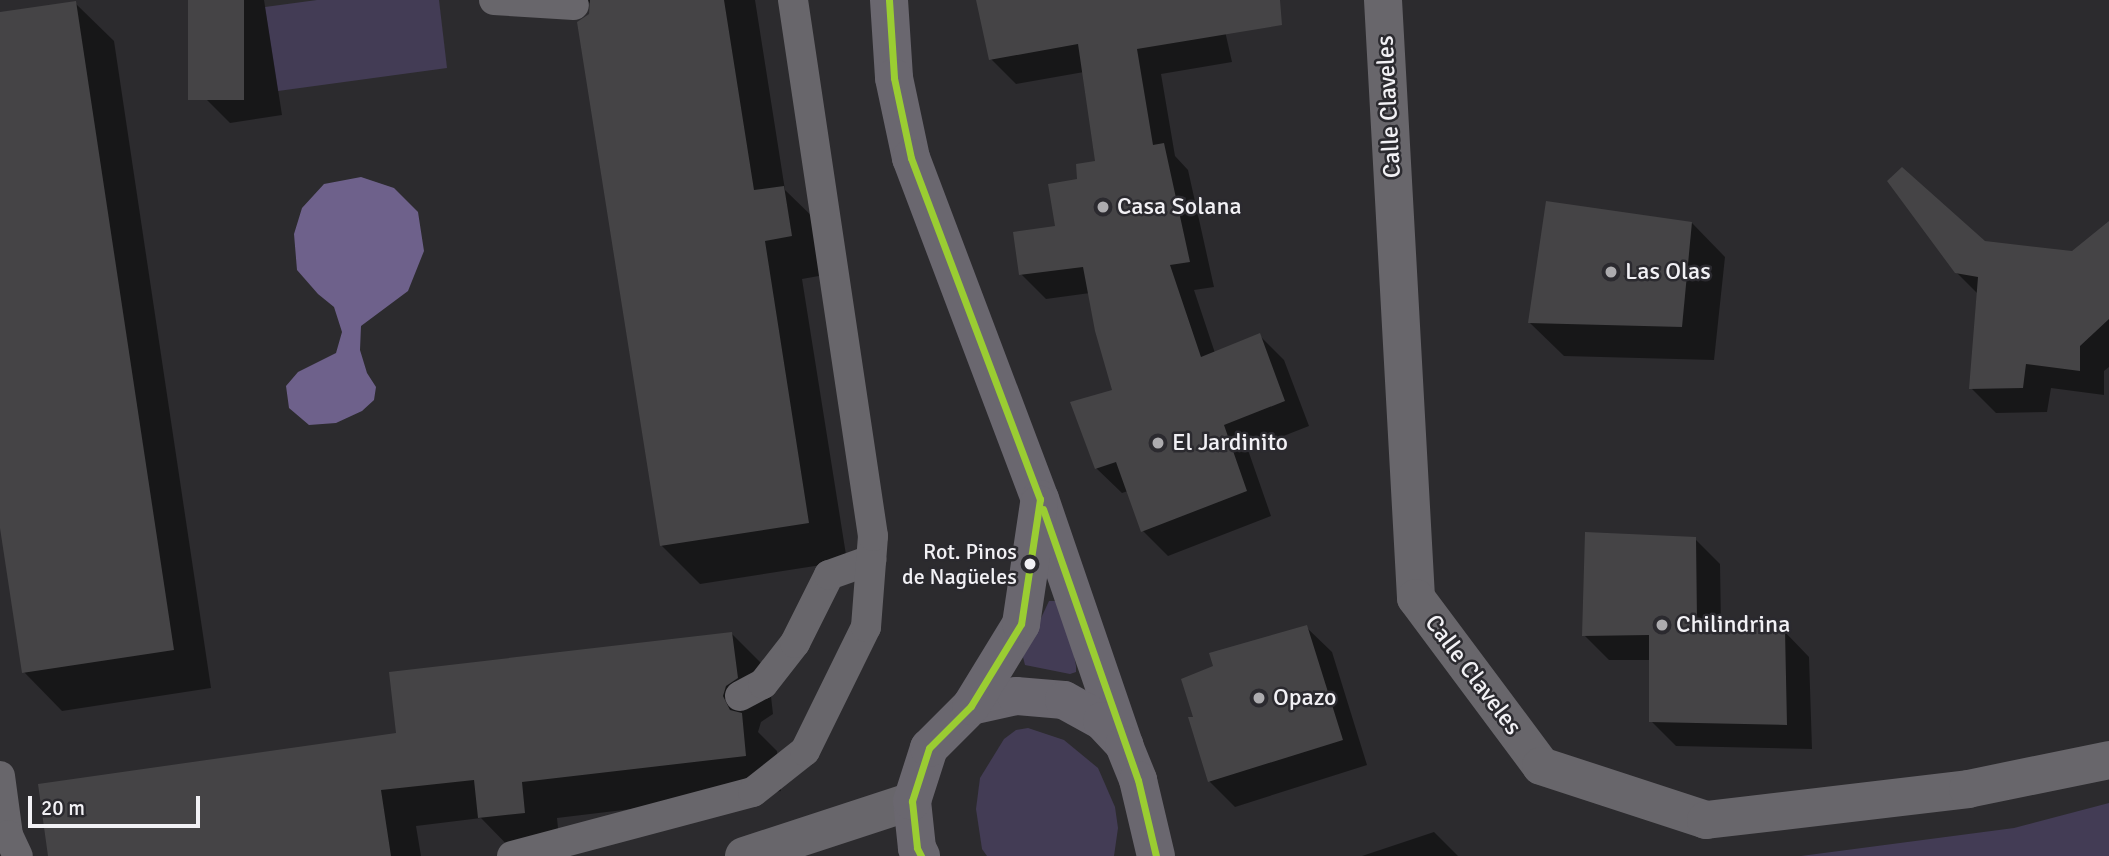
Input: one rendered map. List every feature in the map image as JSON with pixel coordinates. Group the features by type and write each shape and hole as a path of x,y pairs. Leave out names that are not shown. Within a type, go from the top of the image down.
{"street":[{"path":"889,0 894,78 911,158 1040,499 1138,780 1156,856"},
{"name":"Calle Claveles","path":"1383,0 1416,598 1541,766 1706,820 1968,789 2109,760"},
{"path":"921,856 917,848 912,801 929,748 971,706 1021,624 1040,499"},
{"path":"971,706 1016,696 1063,701 1102,721 1124,745"},
{"path":"744,856 912,801"},
{"path":"1142,856 1145,814"}],"lane":[{"path":"494,0 574,5"},
{"path":"512,856 753,792 805,751 866,627 871,523 793,0"},
{"path":"740,696 763,684 795,643 829,575 871,560"},
{"path":"0,776 8,835 18,856"}],"shaded area":[{"path":"317,0 439,0 447,68 278,91 265,7"},
{"path":"361,177 394,188 418,212 424,251 408,291 361,326 360,350 367,373 376,387 374,400 362,411 336,423 309,425 289,408 286,386 298,372 336,353 342,332 334,307 318,294 297,270 294,234 302,208 324,184"},
{"path":"1049,601 1056,601 1065,608 1076,666 1076,672 1070,674 1025,665 1023,657"},
{"path":"1028,728 1064,740 1098,768 1115,807 1118,828 1114,856 987,856 982,849 976,809 980,778 1004,739 1016,730"},
{"path":"2109,803 2109,856 1801,856 2014,828"}],"building":[{"path":"188,0 244,0 244,100 188,100"},
{"path":"590,0 724,0 754,190 784,186 792,236 765,241 809,523 660,546 577,22 589,14"},
{"path":"976,0 1280,0 1282,25 1137,49 1153,145 1164,143 1190,262 1170,265 1201,357 1260,333 1285,401 1224,425 1247,491 1141,532 1116,462 1095,469 1070,402 1112,390 1095,331 1083,267 1019,275 1013,232 1055,226 1048,184 1077,179 1076,164 1095,161 1078,44 989,60"},
{"path":"76,1 174,650 22,673 0,528 0,12"},
{"path":"1902,167 1985,241 2072,251 2109,221 2109,319 2080,346 2080,371 2026,364 2023,388 1969,389 1978,277 1955,273 1887,181"},
{"name":"Las Olas","path":"1546,201 1692,222 1682,327 1528,323"},
{"name":"Chilindrina","path":"1585,532 1696,537 1697,621 1785,630 1787,725 1649,722 1649,635 1582,636"},
{"name":"Opazo","path":"1307,625 1343,740 1208,782 1188,717 1193,717 1181,679 1213,666 1209,653"},
{"path":"732,632 738,678 726,686 723,696 730,710 742,713 746,756 522,782 525,813 478,818 474,780 381,790 391,856 48,856 38,784 396,733 389,672"}],"transit line":[{"path":"889,0 894,78 911,158 1040,499 1021,624 971,706 929,748 912,801 917,848 921,856"},
{"path":"1043,509 1138,780 1156,856"}],"place":[{"name":"Casa Solana","path":"1103,207"},
{"name":"Las Olas","path":"1611,272"},
{"name":"El Jardinito","path":"1158,443"},
{"name":"Rot. Pinos de Nagüeles","path":"1030,564"},
{"name":"Chilindrina","path":"1662,625"},
{"name":"Opazo","path":"1259,698"}]}
